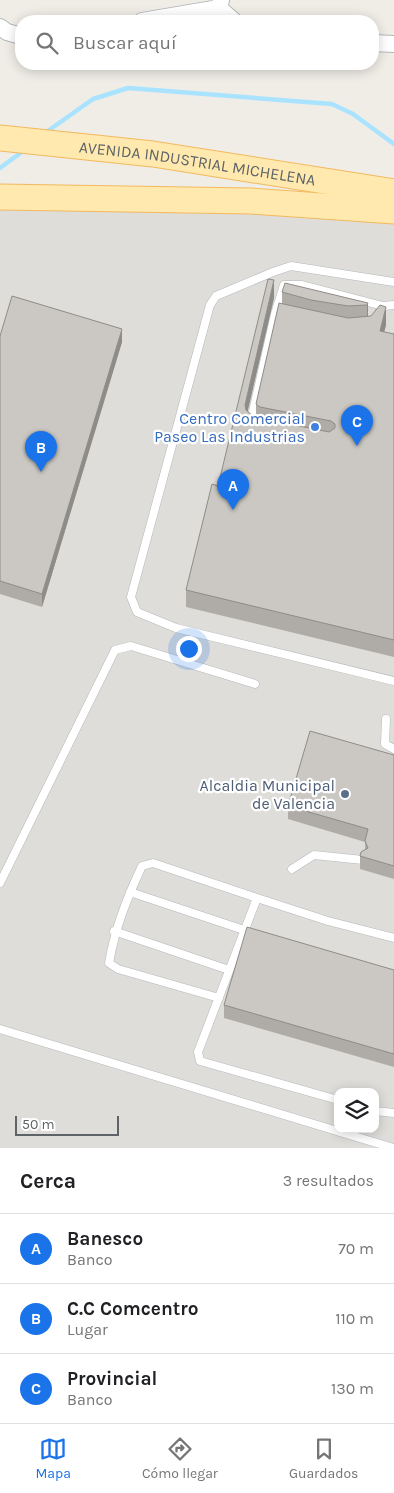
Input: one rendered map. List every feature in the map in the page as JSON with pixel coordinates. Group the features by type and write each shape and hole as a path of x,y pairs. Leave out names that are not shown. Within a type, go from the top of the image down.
{"main road":[{"name":"AVENIDA INDUSTRIAL MICHELENA","path":"10,139 160,155 394,192"},
{"name":"AVENIDA INDUSTRIAL MICHELENA","path":"0,197 251,201 394,211"}],"street":[{"path":"170,15 220,4 229,15"},
{"path":"0,27 15,34"},
{"path":"379,43 394,44"}],"lane":[{"path":"394,282 291,266 216,296 210,305 131,597 137,612 176,628 394,681"},
{"path":"256,430 250,424 275,314 284,284 302,285 383,306 394,305"},
{"path":"374,321 383,306"},
{"path":"275,314 292,318"},
{"path":"0,884 115,650 131,646 255,684"},
{"path":"386,720 385,744 394,749"},
{"path":"292,869 314,855 363,860"},
{"path":"219,998 118,969 108,963 114,931 142,866 152,863 328,921 394,938"},
{"path":"130,892 244,930"},
{"path":"257,898 198,1052 200,1062 334,1099"},
{"path":"114,931 228,970"},
{"path":"0,1028 393,1148"},
{"path":"379,1111 394,1113"}],"shaded area":[{"path":"0,197 394,212 394,1148 0,1148"}],"building":[{"name":"Centro Comercial Paseo Las Industrias","path":"268,279 274,280 245,405 246,410 254,417 329,432 335,428 335,424 331,421 260,407 256,404 279,303 348,318 371,316 380,305 386,307 380,331 394,334 394,640 186,590 212,484 218,486"},
{"path":"285,283 368,303 367,305 348,306 311,300 282,292"},
{"path":"12,296 122,329 42,594 0,581 0,336"},
{"name":"Alcaldia Municipal de Valencia","path":"310,731 394,755 394,866 360,856 361,852 368,848 365,841 368,829 288,806"},
{"path":"247,927 394,970 394,1054 224,1005"}],"waterway":[{"path":"45,133 93,99 128,88 332,104 353,114 394,144"},
{"path":"0,168 26,149"}],"place":[{"name":"Centro Comercial Paseo Las Industrias","path":"315,427"},
{"name":"Provincial","path":"357,446"},
{"name":"C.C Comcentro","path":"41,472"},
{"name":"Banesco","path":"233,510"},
{"name":"Alcaldia Municipal de Valencia","path":"345,794"}]}
